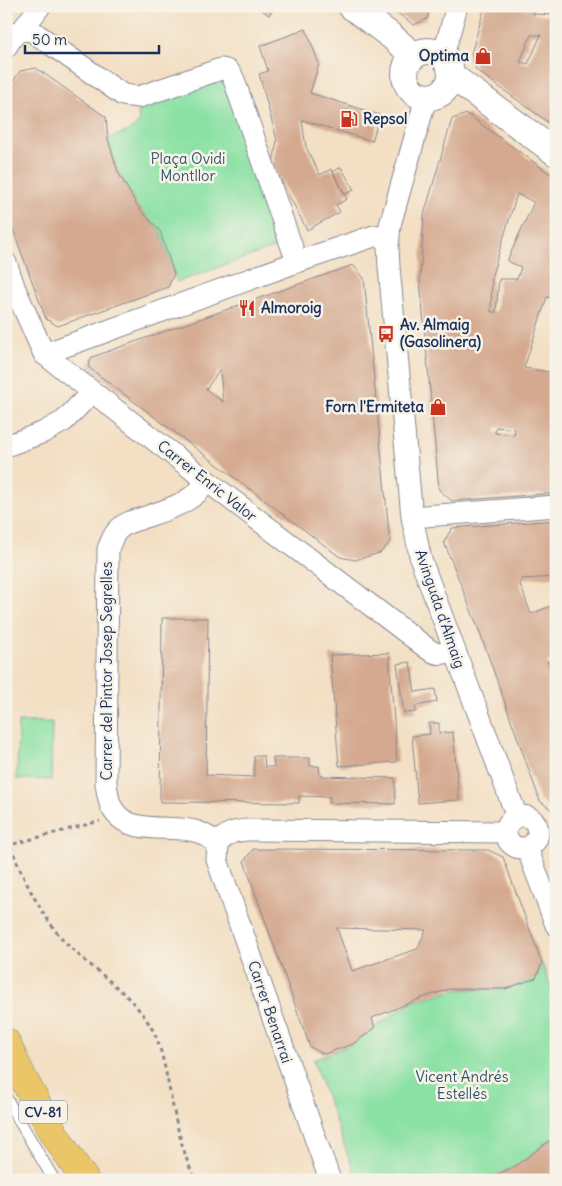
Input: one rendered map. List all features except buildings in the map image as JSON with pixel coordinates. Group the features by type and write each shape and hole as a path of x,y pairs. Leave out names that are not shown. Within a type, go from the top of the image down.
{"main road":[{"name":"CV-81","path":"6,1042 16,1064 58,1138 85,1180"}],"street":[{"path":"24,29 40,6"},
{"path":"351,6 414,56"},
{"path":"457,6 447,66 446,90 433,97 426,98 412,91 405,77 409,62 414,56 428,51 447,66 556,153"},
{"path":"6,47 16,32 24,29 32,31 123,95 130,97 139,97 221,69 230,72 297,262"},
{"name":"Avinguda d'Almaig","path":"426,98 396,197 388,236 389,268 412,517 421,560 512,824"},
{"path":"44,354 297,262 374,236 388,236"},
{"name":"Carrer Enric Valor","path":"6,263 15,289 44,354 428,650 435,654 453,650"},
{"path":"6,446 44,432 64,420 92,392"},
{"name":"Carrer del Pintor Josep Segrelles","path":"117,815 110,805 106,783 108,549 112,536 127,523 179,505 196,494 207,481"},
{"path":"412,517 556,506"},
{"path":"117,815 126,822 141,826 197,832 208,836 218,844 223,837 232,832 247,830 512,824 527,816 532,818 538,826 541,837 556,926"},
{"path":"512,824 510,843 520,848 541,837"},
{"name":"Carrer Benarrai","path":"218,844 217,860 330,1180"}],"lane":[{"path":"6,1098 54,1180"}],"path":[{"path":"6,846 102,821 117,815"},
{"path":"6,831 31,890 57,933 128,999 141,1012 151,1027 159,1043 181,1143 195,1180"}],"green space":[{"name":"Plaça Ovidi Montllor","path":"218,80 227,85 282,245 177,282 160,231 138,207 118,172 108,139 129,131 139,123 138,105"},
{"path":"18,722 52,722 51,780 17,779"},
{"name":"Vicent Andrés Estellés","path":"542,963 556,1002 556,1137 526,1159 499,1174 482,1180 357,1180 313,1060 353,1044 394,1013 415,1001 454,990 505,989 536,978"}],"place":[{"name":"Optima","path":"483,56"},
{"name":"Repsol","path":"349,119"},
{"name":"Almoroig","path":"247,308"},
{"name":"Av. Almaig (Gasolinera)","path":"386,334"},
{"name":"Forn l'Ermiteta","path":"438,407"}]}
